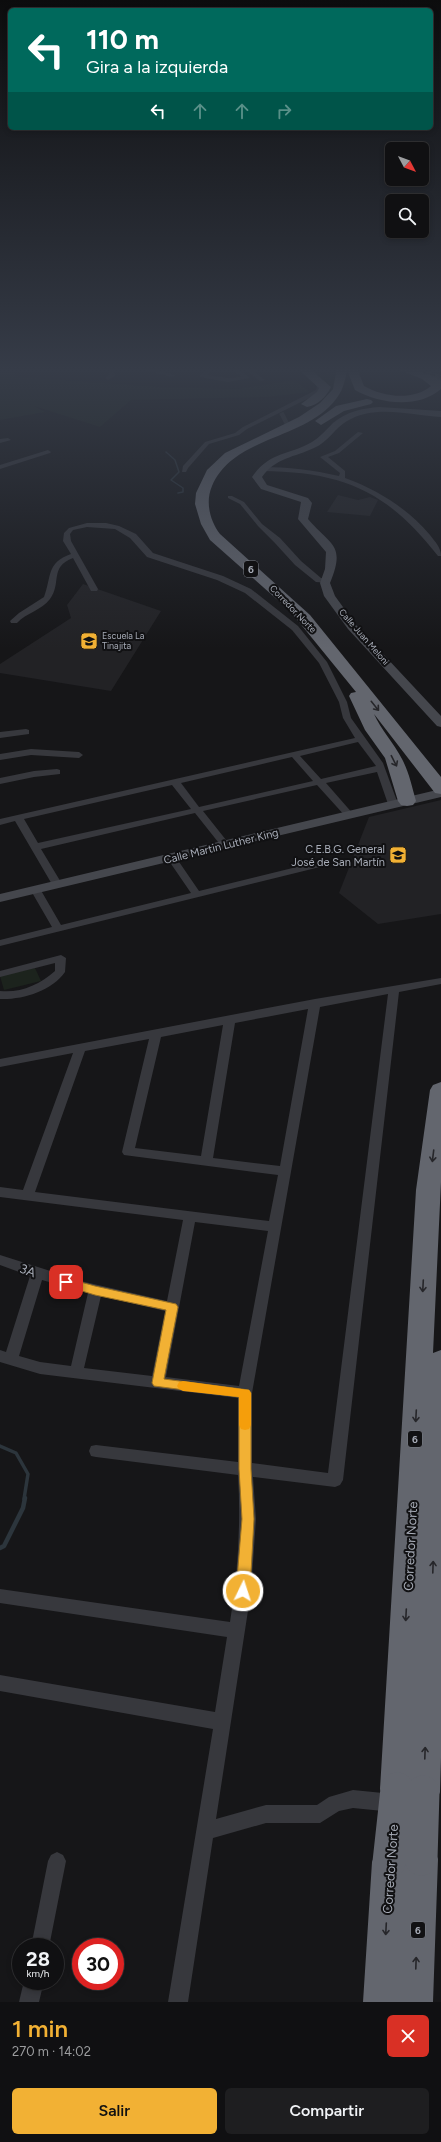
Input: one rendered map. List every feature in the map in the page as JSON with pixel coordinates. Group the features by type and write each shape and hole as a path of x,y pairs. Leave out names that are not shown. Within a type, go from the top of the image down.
{"highway":[{"name":"Corredor Norte","path":"228,461 207,478 202,494 202,509 212,534 276,590 314,629 440,789"},
{"name":"Corredor Norte","path":"230,461 219,479 213,494 212,508 215,520 222,533 233,545 304,607 441,767"},
{"path":"342,665 372,730 393,758 400,775 400,803"},
{"name":"Corredor Norte","path":"420,1796 428,1190 441,1090"},
{"name":"Corredor Norte","path":"382,2002 405,1860 420,1796 441,1361"},
{"name":"Corredor Norte","path":"405,1860 414,2002"}],"main road":[{"path":"271,461 262,469 257,477 264,487 302,497 308,503 303,519 330,546 333,554 331,568 326,581"},
{"name":"Calle Juan Meloni","path":"326,581 326,590 352,627 441,723"},
{"name":"Calle Martin Luther King","path":"0,898 400,803 440,789"}],"street":[{"path":"0,467 18,461"},
{"path":"184,471 184,467 191,461"},
{"path":"329,461 343,472 342,477"},
{"path":"262,469 299,470 342,477 383,497 397,506 433,542 441,554"},
{"path":"230,497 242,503 260,525 277,540 298,563 318,580 326,581"},
{"path":"374,497 383,497"},
{"path":"94,589 75,555 66,534 79,526 106,525 129,532 140,542 150,555 220,578 248,591 295,628 323,662 343,702 347,718 377,760 400,803"},
{"path":"14,621 19,614 35,606 47,597 55,565 62,560 75,555"},
{"path":"0,735 26,732"},
{"path":"0,822 361,739"},
{"path":"0,757 41,752 79,755"},
{"path":"294,754 349,815"},
{"path":"35,847 381,768"},
{"path":"0,781 57,772"},
{"path":"174,781 225,845"},
{"path":"18,818 57,884"},
{"path":"172,858 197,895"},
{"path":"0,943 317,865"},
{"path":"35,889 58,929"},
{"path":"0,974 61,958 60,972 44,984 19,993 0,995"},
{"path":"0,1063 315,1003 441,981"},
{"path":"96,1451 335,1480 394,990"},
{"path":"178,2002 243,1591 248,1519 245,1469 245,1393 315,1003"},
{"path":"206,1162 230,1019"},
{"path":"156,1033 128,1152 284,1172"},
{"path":"28,1195 82,1047"},
{"path":"0,1192 275,1227"},
{"path":"158,1383 190,1216"},
{"name":"3A","path":"0,1260 37,1274 95,1291 172,1307"},
{"path":"37,1274 6,1358 40,1368 245,1393"},
{"path":"76,1373 95,1291"},
{"path":"0,1596 237,1631"},
{"path":"0,1683 223,1722"},
{"path":"206,1831 266,1814 320,1814 335,1802 353,1799 420,1796"},
{"path":"42,1938 57,1861"},
{"path":"29,2002 32,1990"}],"shaded area":[{"path":"338,495 358,500 370,497 378,500 370,516 327,512"},
{"name":"Escuela La Tinajita","path":"83,584 161,611 111,691 0,673 0,664 71,618 67,605"},
{"name":"C.E.B.G. General José de San Martín","path":"441,800 441,914 378,924 339,893 369,817"},
{"path":"35,968 41,981 4,990 0,976"}],"waterway":[{"path":"175,461 179,472 171,480 183,488 183,492 178,493"},
{"path":"0,1446 16,1453 28,1474 24,1499"},
{"path":"0,1548 4,1546 23,1508 25,1498"}],"slow traffic":[{"path":"183,1386 245,1393 245,1425"}],"place":[{"name":"Escuela La Tinajita","path":"89,641"},
{"name":"C.E.B.G. General José de San Martín","path":"398,855"}],"route":[{"path":"66,1282 95,1291 172,1307 158,1383 245,1393 245,1469 248,1519 243,1591"}]}
